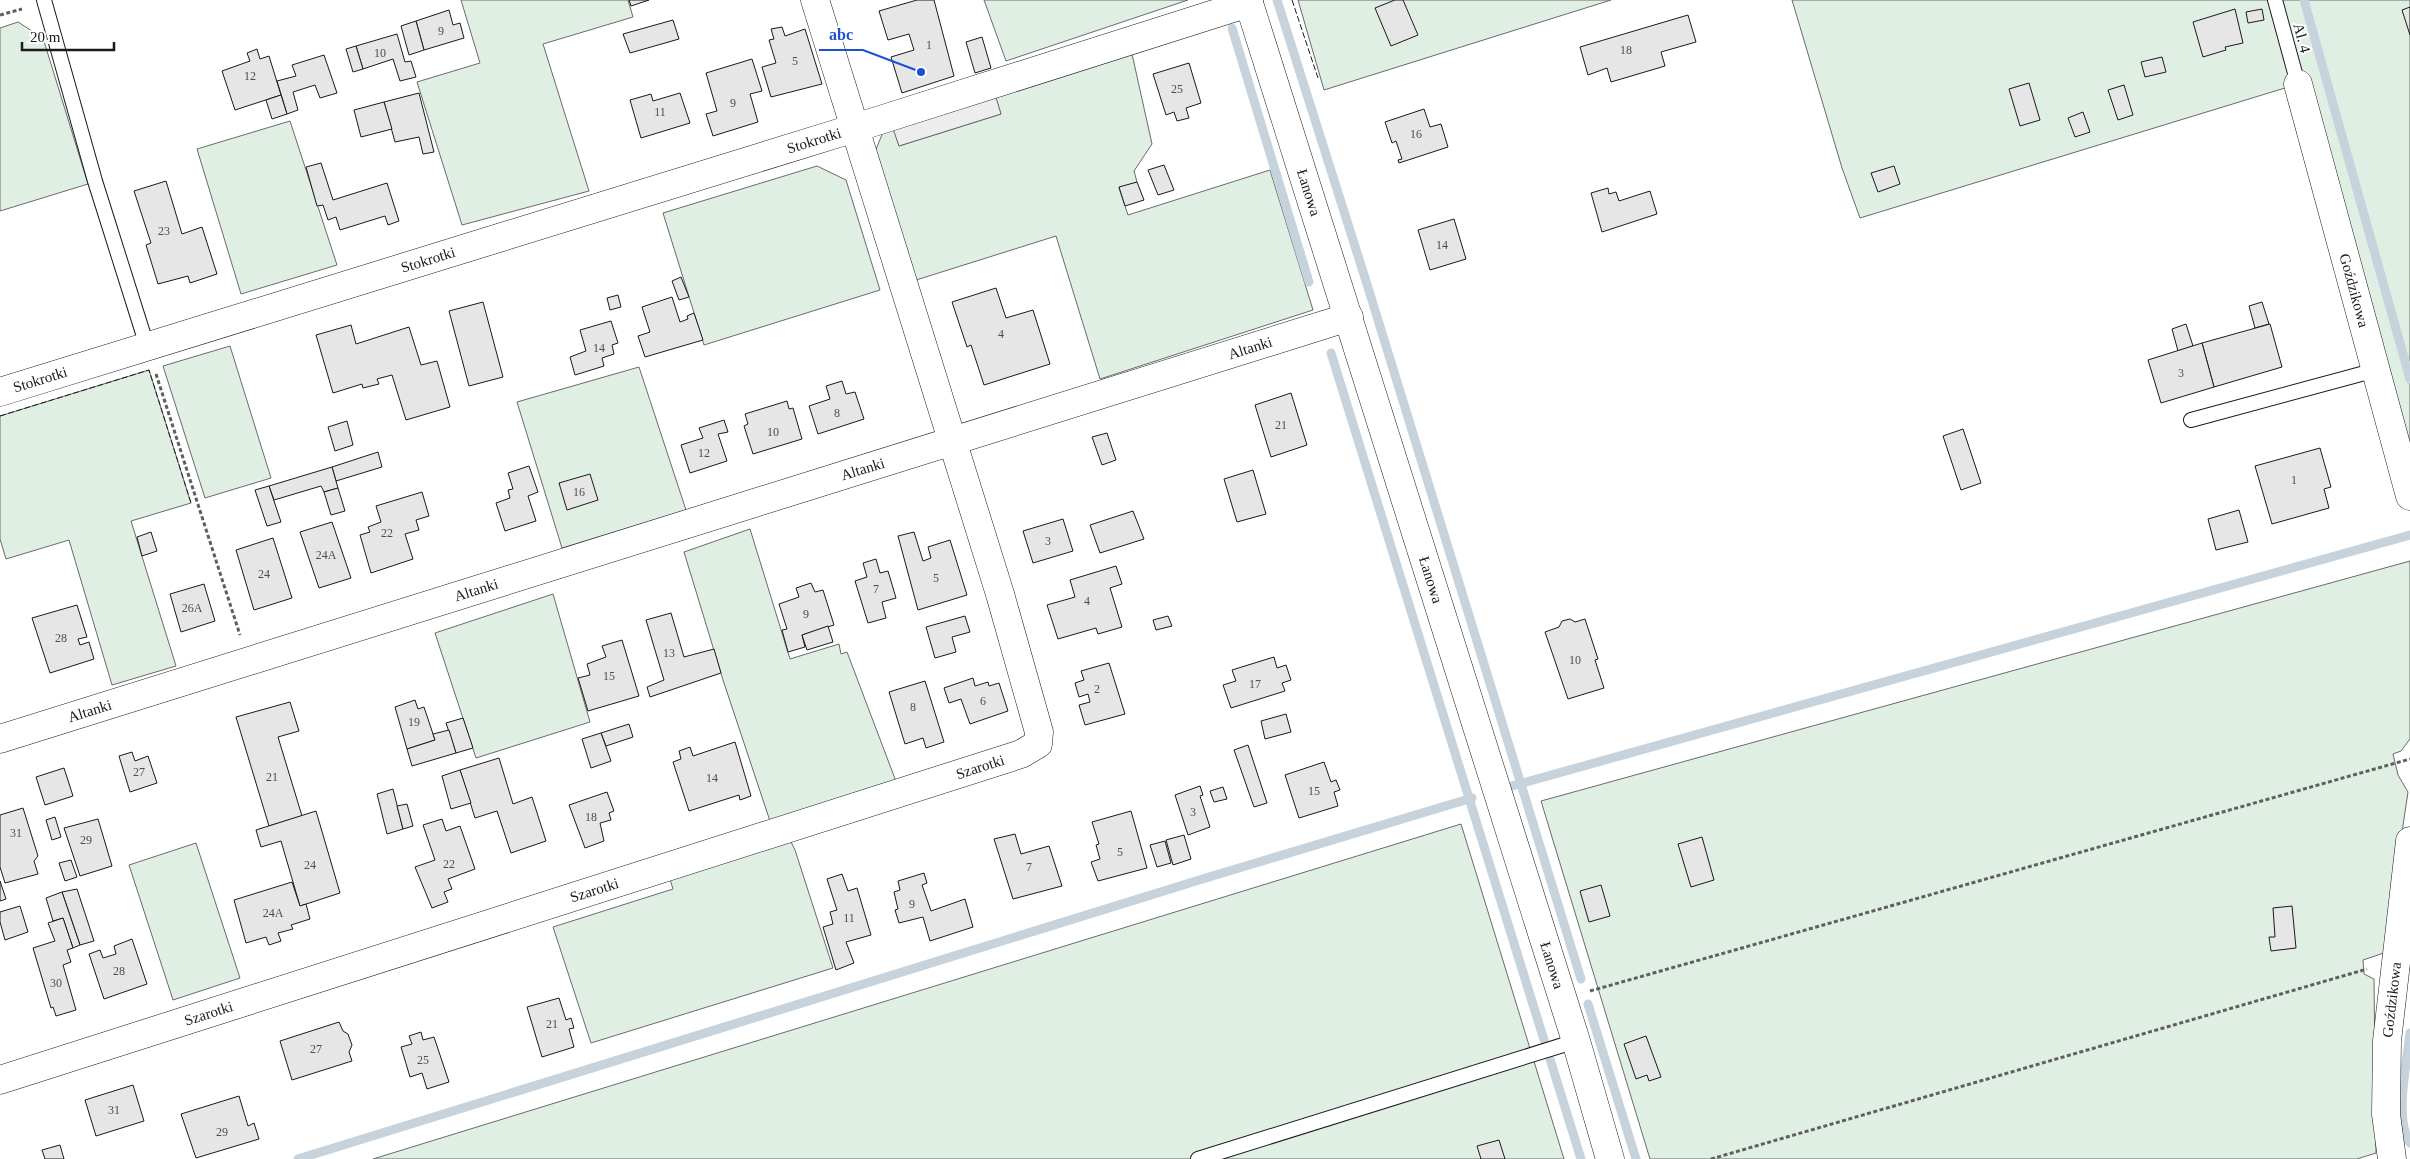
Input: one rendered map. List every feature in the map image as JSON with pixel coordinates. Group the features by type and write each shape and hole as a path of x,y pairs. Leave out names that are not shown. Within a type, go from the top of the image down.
{"street":[{"name":"Stokrotki","path":"815,0 904,290 953,441"},
{"name":"Stokrotki","path":"0,392 855,128 1248,1"},
{"name":"Łanowa","path":"1248,1 1563,999 1610,1159"},
{"name":"Goździkowa","path":"2298,84 2410,496"},
{"name":"Altanki","path":"0,739 1349,317"},
{"name":"Szarotki","path":"0,1080 1021,754 1038,744 1039,732 1000,594 953,441"},
{"name":"Goździkowa","path":"2392,1159 2386,1114 2387,1041 2410,841"}],"lane":[{"path":"44,0 95,180 148,346"},
{"name":"Al. 4","path":"2275,0 2298,84"},
{"path":"2191,420 2376,370"},
{"path":"1198,1159 1576,1041"}],"path":[{"path":"148,346 249,661"},
{"path":"1563,999 2410,759"},
{"path":"1711,1159 2364,969 2395,966"}],"green space":[{"path":"461,0 628,0 633,17 543,44 589,191 462,225 417,82 480,63"},
{"path":"984,0 1188,0 1006,61"},
{"path":"1298,0 1611,0 1324,90"},
{"path":"1792,0 2410,0 2410,496 2298,84 1860,218 1842,168"},
{"path":"18,22 43,38 88,184 0,211 0,28"},
{"path":"1132,54 1152,144 1134,171 1137,182 1119,188 1128,215 1270,170 1313,310 1100,379 1056,236 913,281 875,152 883,132 894,129 899,146 1001,114 995,96"},
{"path":"290,121 337,265 241,294 197,149"},
{"path":"817,166 846,180 880,290 704,345 663,213"},
{"path":"230,346 271,478 205,498 163,366"},
{"path":"639,367 686,510 562,548 517,402"},
{"path":"149,370 191,503 131,521 176,666 112,685 69,540 6,559 0,539 0,416"},
{"path":"750,529 790,659 839,644 841,654 847,652 897,784 771,824 723,680 684,552"},
{"path":"2410,561 2410,739 2401,751 2393,754 2398,775 2408,792 2384,953 2363,960 2364,974 2374,979 2376,1153 2357,1159 1650,1159 1541,801"},
{"path":"553,594 590,722 476,758 435,633"},
{"path":"1461,824 1564,1159 373,1159"},
{"path":"789,838 795,850 833,968 591,1043 553,927 673,889 669,876"},
{"path":"196,843 240,978 173,1000 129,865"}],"shaded area":[{"path":"995,94 1001,114 899,146 892,126"}],"building":[{"path":"629,0 649,0 631,6"},
{"path":"917,0 934,0 954,76 902,93 891,57 914,50 909,34 888,40 879,11"},
{"path":"1395,0 1403,0 1418,35 1391,46 1375,8"},
{"path":"2410,7 2410,35 2402,10"},
{"path":"2235,9 2243,43 2225,47 2226,50 2203,57 2193,22"},
{"path":"2262,9 2264,20 2248,23 2246,12"},
{"path":"449,10 453,25 460,23 464,38 424,50 416,21"},
{"path":"1688,15 1696,42 1661,52 1665,66 1611,82 1607,68 1588,75 1580,47"},
{"path":"673,20 679,39 630,53 623,34"},
{"path":"416,21 424,50 409,55 401,26"},
{"path":"782,27 785,36 805,29 822,84 771,97 762,67 776,63 769,40 774,39 771,29"},
{"path":"397,34 405,62 411,61 416,77 400,81 393,59 363,69 356,46"},
{"path":"982,37 991,68 975,73 966,42"},
{"path":"356,46 363,69 353,72 346,49"},
{"path":"257,49 260,59 269,56 281,95 235,110 222,71 250,61 247,53"},
{"path":"324,55 337,93 320,98 315,85 293,92 298,110 287,114 277,81 296,76 292,65"},
{"path":"2162,57 2166,72 2145,77 2141,62"},
{"path":"752,59 762,91 750,94 758,122 713,136 706,114 717,111 706,73"},
{"path":"1189,63 1201,103 1186,108 1189,118 1177,121 1174,112 1166,115 1153,74"},
{"path":"2029,83 2040,120 2020,126 2009,89"},
{"path":"2124,85 2133,115 2118,120 2108,90"},
{"path":"419,93 434,152 423,154 419,137 395,142 384,102"},
{"path":"680,93 690,123 641,138 630,100 651,94 653,101"},
{"path":"281,95 287,114 272,119 266,100"},
{"path":"384,102 392,129 361,137 354,110"},
{"path":"1424,109 1430,127 1441,124 1448,147 1399,163 1398,160 1402,159 1396,141 1392,143 1385,122"},
{"path":"2083,112 2090,132 2075,137 2068,118"},
{"path":"321,163 333,200 387,183 399,221 388,225 385,216 340,230 336,217 328,220 323,205 317,206 306,167"},
{"path":"1164,165 1174,190 1158,195 1148,170"},
{"path":"1894,166 1900,184 1878,192 1871,173"},
{"path":"166,181 182,234 202,227 217,274 190,283 188,276 158,284 146,245 151,243 134,191"},
{"path":"1137,182 1144,200 1125,206 1119,187"},
{"path":"1608,188 1609,194 1616,192 1619,201 1650,191 1657,214 1602,232 1591,193"},
{"path":"1454,219 1466,259 1430,270 1418,230"},
{"path":"681,277 689,297 679,300 672,281"},
{"path":"996,288 1006,318 1033,310 1050,364 984,385 971,345 967,347 952,302"},
{"path":"618,295 621,307 610,310 607,298"},
{"path":"672,297 680,322 688,319 687,316 694,313 703,340 645,357 638,336 650,332 642,307"},
{"path":"483,302 503,377 469,386 449,311"},
{"path":"2262,302 2269,324 2255,328 2249,306"},
{"path":"611,321 618,343 612,345 614,354 602,358 604,366 575,375 570,357 586,351 580,330"},
{"path":"2186,324 2193,346 2178,351 2172,329"},
{"path":"2270,324 2282,367 2214,387 2202,343"},
{"path":"351,325 356,344 409,327 421,365 437,361 450,407 406,420 392,375 377,379 379,384 363,388 362,384 333,393 316,335"},
{"path":"2202,343 2214,387 2161,403 2148,360"},
{"path":"842,381 846,394 855,392 864,419 818,434 809,406 830,399 826,386"},
{"path":"1291,393 1307,445 1271,457 1255,405"},
{"path":"787,401 789,409 793,408 802,439 753,454 744,426 748,424 745,414"},
{"path":"724,420 728,432 718,434 727,461 690,473 681,445 703,438 699,428"},
{"path":"347,421 353,445 335,451 328,427"},
{"path":"1963,429 1981,483 1961,490 1943,436"},
{"path":"1107,433 1116,460 1102,465 1092,437"},
{"path":"2320,448 2331,487 2324,489 2329,508 2272,524 2255,466"},
{"path":"378,452 382,467 336,481 332,467"},
{"path":"529,466 538,492 528,496 536,521 505,531 496,503 510,498 508,490 513,489 508,473"},
{"path":"332,467 338,488 324,492 321,486 274,500 269,486"},
{"path":"1253,470 1266,514 1237,522 1224,479"},
{"path":"590,474 598,500 567,510 559,483"},
{"path":"269,486 281,522 267,526 255,490"},
{"path":"338,488 345,511 331,515 324,492"},
{"path":"422,492 429,516 416,520 419,530 405,534 413,559 371,573 360,535 370,532 368,527 381,522 376,506"},
{"path":"2239,510 2248,542 2216,550 2208,519"},
{"path":"1133,511 1144,539 1100,553 1090,525"},
{"path":"1063,519 1073,551 1033,563 1023,531"},
{"path":"332,522 351,578 319,588 300,532"},
{"path":"151,532 157,551 142,556 137,537"},
{"path":"914,532 923,561 931,558 928,547 950,540 967,595 918,610 898,536"},
{"path":"273,538 292,598 254,610 236,550"},
{"path":"876,559 880,573 888,571 896,598 882,602 886,618 868,623 855,581 867,577 863,563"},
{"path":"1116,566 1122,584 1110,588 1122,627 1098,634 1096,628 1058,639 1047,605 1075,597 1070,580"},
{"path":"811,583 815,592 823,590 834,625 802,635 805,647 788,652 782,630 787,629 779,604 799,597 796,588"},
{"path":"204,584 215,621 181,632 170,594"},
{"path":"77,605 87,637 78,639 80,645 89,642 94,659 50,673 32,618"},
{"path":"671,613 684,657 714,649 721,673 650,697 647,687 664,680 646,620"},
{"path":"965,616 970,632 952,637 956,652 935,658 926,627"},
{"path":"1168,616 1172,626 1156,630 1153,620"},
{"path":"1570,619 1575,622 1585,619 1598,659 1595,660 1604,688 1568,699 1545,632 1559,627 1562,621"},
{"path":"828,626 833,642 807,650 802,635"},
{"path":"622,640 639,696 588,711 578,678 590,675 587,664 606,657 602,646"},
{"path":"1274,657 1277,668 1286,665 1291,680 1282,683 1285,691 1231,708 1223,685 1236,681 1232,670"},
{"path":"1109,663 1125,714 1085,725 1079,705 1090,702 1088,694 1079,697 1075,683 1084,680 1081,671"},
{"path":"973,678 975,686 988,682 989,686 999,683 1008,711 970,724 961,699 949,703 944,688"},
{"path":"925,681 944,742 926,748 923,738 905,744 889,692"},
{"path":"415,700 418,709 424,707 435,740 407,749 395,707"},
{"path":"290,702 299,731 278,737 302,816 269,826 236,717"},
{"path":"1286,714 1291,732 1265,739 1261,721"},
{"path":"463,718 473,748 456,753 446,723"},
{"path":"629,724 633,737 606,746 601,733"},
{"path":"449,730 456,753 412,766 407,749 435,740 433,734"},
{"path":"601,733 611,761 591,768 582,739"},
{"path":"735,742 751,796 740,800 739,795 689,811 673,762 681,759 679,751 690,747 693,756"},
{"path":"1248,745 1267,803 1254,807 1234,750"},
{"path":"132,752 135,761 148,756 157,783 130,792 119,756"},
{"path":"499,758 513,804 532,797 546,841 511,853 497,811 475,818 460,770"},
{"path":"1324,762 1331,782 1336,780 1340,790 1334,792 1338,806 1299,818 1285,775"},
{"path":"64,768 73,796 45,805 36,777"},
{"path":"460,770 471,803 451,809 442,776"},
{"path":"1200,786 1203,795 1200,796 1210,827 1188,835 1175,795"},
{"path":"1223,787 1227,799 1214,802 1210,791"},
{"path":"393,789 403,829 387,834 377,794"},
{"path":"607,792 614,811 609,813 611,820 600,823 604,841 585,848 569,805"},
{"path":"407,804 413,826 403,829 397,806"},
{"path":"23,808 38,856 34,861 38,874 5,883 0,867 0,815"},
{"path":"316,811 340,893 300,906 281,841 261,847 256,830"},
{"path":"1131,811 1147,868 1098,881 1091,862 1100,859 1096,845 1099,844 1092,822"},
{"path":"55,817 61,837 52,840 46,820"},
{"path":"98,819 112,866 80,876 64,828"},
{"path":"442,819 446,831 460,826 475,869 448,879 452,889 444,892 448,902 432,908 415,867 435,860 423,825"},
{"path":"1015,834 1021,854 1049,846 1062,886 1013,899 994,839"},
{"path":"1184,835 1191,859 1173,865 1166,840"},
{"path":"1702,837 1714,880 1691,887 1678,844"},
{"path":"1165,841 1171,863 1157,867 1150,845"},
{"path":"71,860 77,877 65,881 59,863"},
{"path":"924,873 927,883 922,885 931,911 965,899 973,927 930,941 923,917 899,923 895,910 898,909 894,892 900,890 898,881"},
{"path":"842,874 848,891 857,888 871,935 846,942 854,963 836,970 823,927 833,924 830,912 837,910 827,879"},
{"path":"0,881 6,899 0,901"},
{"path":"292,882 300,906 306,904 310,919 291,925 293,929 278,933 281,941 269,945 266,937 246,943 234,900"},
{"path":"1601,885 1610,916 1589,922 1580,891"},
{"path":"77,889 94,941 80,945 62,892"},
{"path":"62,892 80,945 73,948 63,918 53,921 46,898"},
{"path":"20,906 28,932 5,940 0,922 0,912"},
{"path":"2292,906 2296,948 2271,951 2269,937 2275,937 2273,908"},
{"path":"63,918 73,948 67,950 71,962 63,965 76,1010 56,1016 53,1007 51,1008 33,948 55,941 48,923"},
{"path":"132,939 147,984 104,999 89,954 100,950 103,958 116,954 114,946"},
{"path":"559,998 566,1020 571,1018 574,1028 569,1029 574,1047 542,1057 527,1007"},
{"path":"339,1022 343,1031 348,1034 352,1045 349,1052 352,1061 292,1080 280,1041"},
{"path":"421,1032 423,1040 434,1037 449,1082 427,1089 422,1073 410,1077 401,1047 412,1044 409,1036"},
{"path":"1646,1036 1661,1077 1649,1081 1647,1075 1636,1079 1624,1044"},
{"path":"133,1085 144,1121 96,1136 85,1100"},
{"path":"239,1096 248,1126 254,1123 259,1139 196,1158 181,1114"},
{"path":"1499,1140 1505,1159 1481,1159 1477,1146"},
{"path":"60,1145 64,1159 45,1159 42,1150"}],"waterway":[{"path":"1277,0 1366,281 1581,979"},
{"path":"2304,0 2410,379"},
{"path":"1232,28 1309,282"},
{"path":"1331,353 1544,1040"},
{"path":"1512,786 2410,535"},
{"path":"298,1159 1209,877 1472,798"},
{"path":"1588,1004 1636,1159"},
{"path":"2410,1033 2402,1105 2405,1132 2410,1143"},
{"path":"1550,1059 1581,1159"}],"fence":[{"path":"1292,0 1318,78"},
{"path":"0,416 149,370 191,503"}],"place":[{"name":"abc","path":"921,72"}]}
